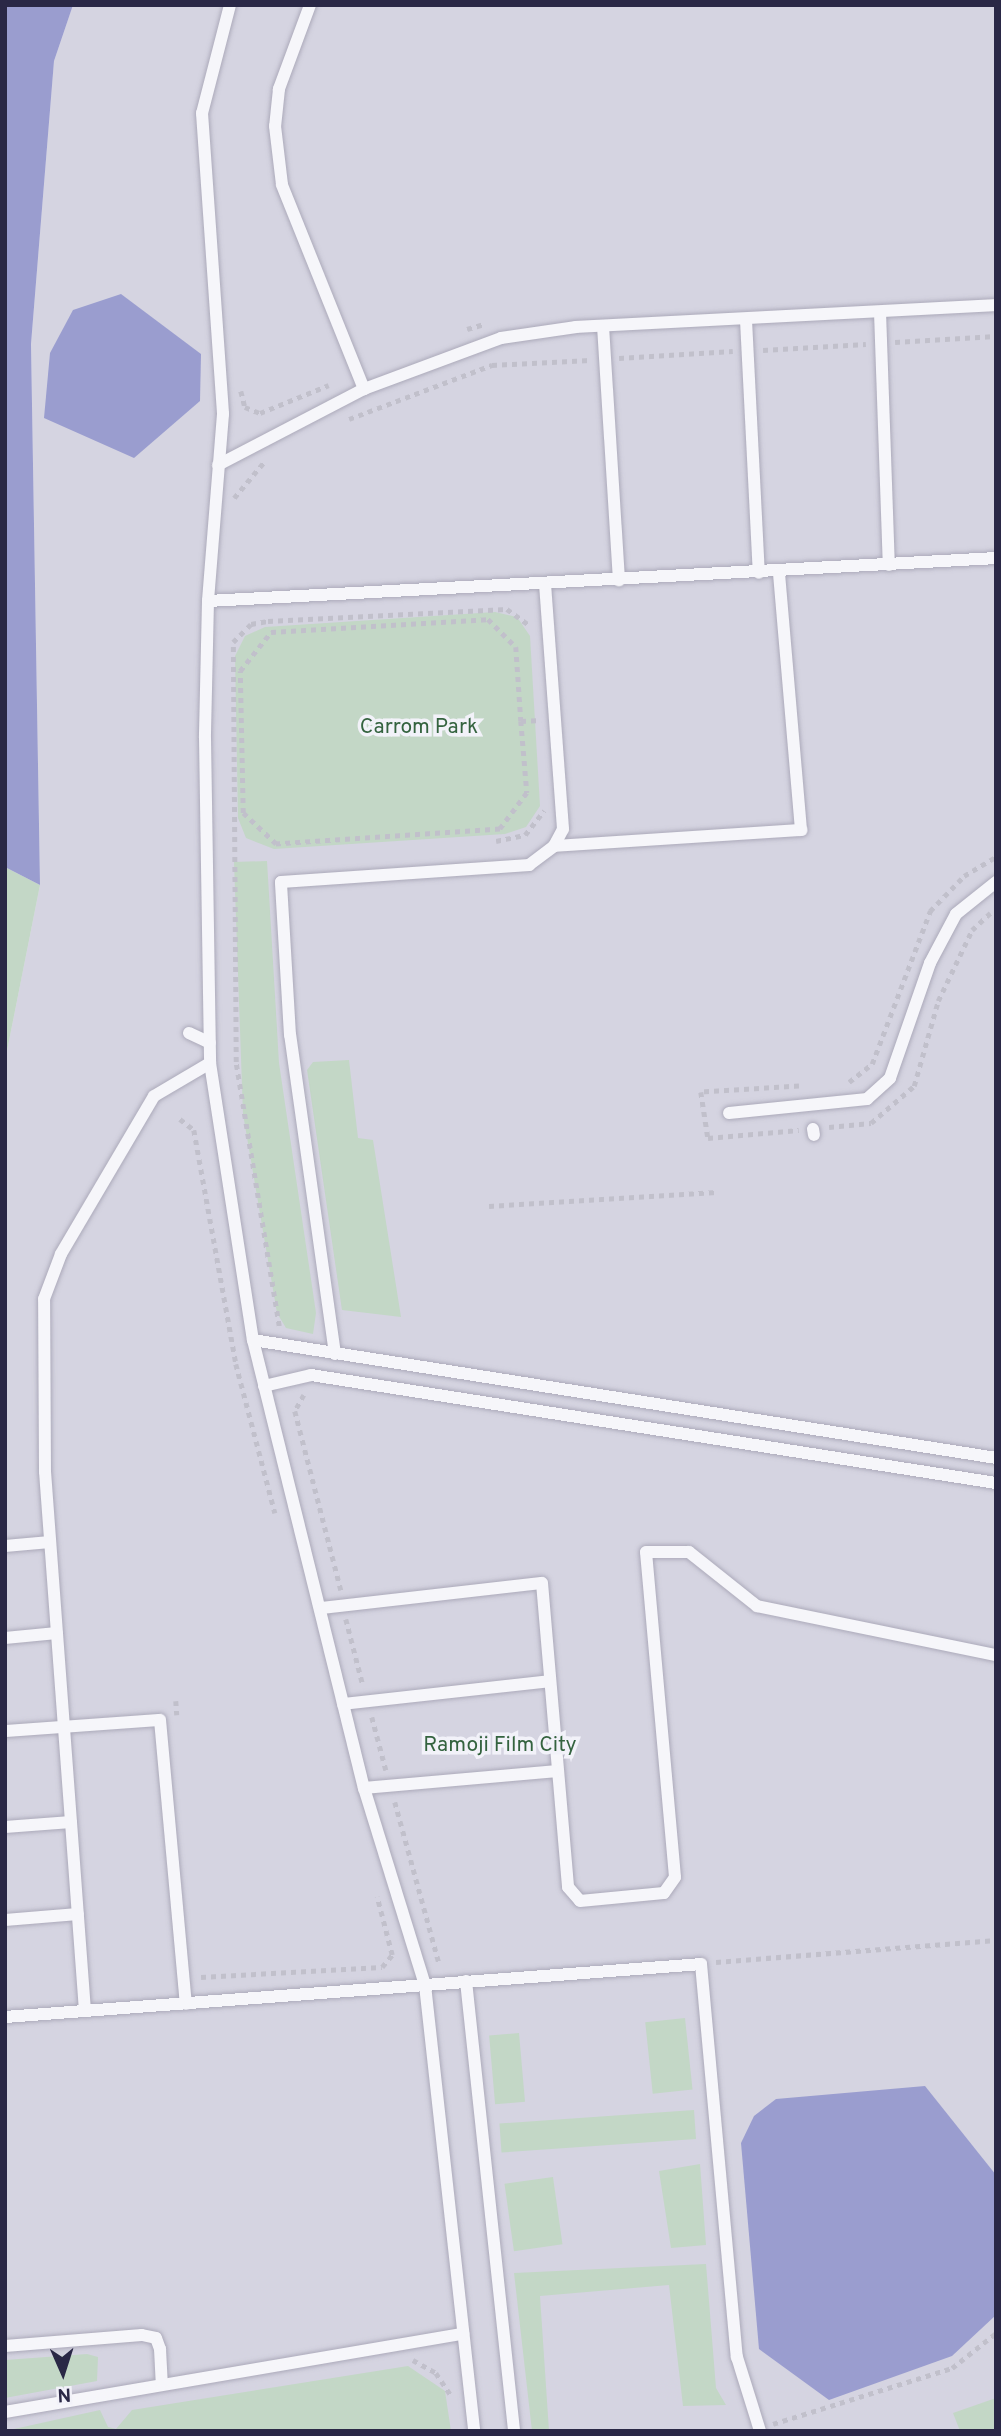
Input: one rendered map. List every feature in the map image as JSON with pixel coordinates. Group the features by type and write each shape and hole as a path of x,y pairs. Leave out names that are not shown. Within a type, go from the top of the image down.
{"lane":[{"path":"230,5 202,113 223,414 208,601 210,1063 253,1340 364,1788 425,1985 474,2431"},
{"path":"310,5 279,89 275,126 282,185 365,390"},
{"path":"218,465 365,390 501,338 603,326 996,305"},
{"path":"880,312 889,565"},
{"path":"746,320 759,573"},
{"path":"603,326 619,580"},
{"path":"208,601 545,586 996,558"},
{"path":"335,1354 290,1035 281,882 519,866 554,846 801,830 779,573"},
{"path":"545,586 563,829 554,846"},
{"path":"729,1114 867,1099 890,1078 930,962 956,914 996,882"},
{"path":"189,1033 210,1043"},
{"path":"85,2011 50,1542 40,1345 44,1299 61,1254 155,1096 210,1063"},
{"path":"253,1340 996,1458"},
{"path":"264,1386 311,1375 996,1483"},
{"path":"5,1546 50,1542"},
{"path":"321,1608 542,1583 568,1887 580,1901 664,1893 675,1877 646,1552 689,1552 757,1606 996,1655"},
{"path":"5,1638 57,1633"},
{"path":"343,1704 550,1681"},
{"path":"5,1731 160,1720 186,2004"},
{"path":"364,1788 556,1771"},
{"path":"5,1827 71,1822"},
{"path":"5,1920 78,1914"},
{"path":"5,2017 701,1964 737,2357 760,2429"},
{"path":"466,1981 514,2431"},
{"path":"5,2346 142,2334 156,2338 162,2383"},
{"path":"5,2412 162,2383 463,2334"}],"path":[{"path":"343,421 492,365 996,336"},
{"path":"231,512 246,479 273,454"},
{"path":"285,1333 275,1321 236,1062 233,642 251,624 268,621 507,609 527,620 533,632"},
{"path":"488,619 516,647 521,722 527,793 500,828 276,844 243,813 240,671 271,632 488,619"},
{"path":"538,708 540,733"},
{"path":"521,722 556,720"},
{"path":"496,841 515,841 534,829 543,797"},
{"path":"838,1083 851,1082 872,1064 930,911 964,876 996,857"},
{"path":"708,1138 701,1092 813,1085"},
{"path":"180,1119 194,1130 236,1364 276,1518"},
{"path":"489,1206 718,1192"},
{"path":"317,1391 296,1401 295,1411 368,1702 439,1963"},
{"path":"176,1702 178,1727"},
{"path":"199,1964 200,1977 382,1967 392,1955 375,1888"},
{"path":"701,1964 996,1940"},
{"path":"760,2429 952,2368 996,2333"},
{"path":"399,2356 436,2373 453,2403"}],"shaded area":[{"name":"Ramoji Film City","path":"73,5 996,5 996,2431 5,2431 5,1061 40,885 31,344 54,61"}],"green space":[{"name":"Carrom Park","path":"495,612 517,617 530,636 540,806 526,827 505,834 274,849 246,838 238,818 235,656 245,636 265,627"},
{"path":"267,861 279,1063 316,1313 313,1334 286,1328 277,1313 243,1114 234,862"},
{"path":"5,867 40,885 5,1061"},
{"path":"349,1060 358,1138 373,1140 401,1317 342,1310 307,1070 313,1062"},
{"path":"685,2018 693,2090 653,2094 645,2022"},
{"path":"519,2033 525,2102 495,2104 489,2036"},
{"path":"694,2110 696,2139 501,2153 499,2124"},
{"path":"700,2164 706,2245 671,2248 659,2171"},
{"path":"553,2177 562,2244 514,2251 504,2184"},
{"path":"706,2264 716,2388 726,2405 683,2406 669,2285 540,2296 549,2431 532,2431 514,2273"},
{"path":"87,2354 98,2357 97,2381 5,2398 5,2360"},
{"path":"408,2366 445,2391 451,2431 5,2431 100,2410 108,2427 116,2429 132,2410"},
{"path":"996,2398 996,2431 960,2431 953,2413"}],"water":[{"path":"5,5 73,5 54,61 31,344 40,885 5,867"},
{"path":"121,294 201,354 200,401 134,458 44,418 50,353 73,310"},
{"path":"925,2086 996,2175 996,2315 952,2356 829,2400 759,2349 741,2143 754,2116 776,2099"}]}
